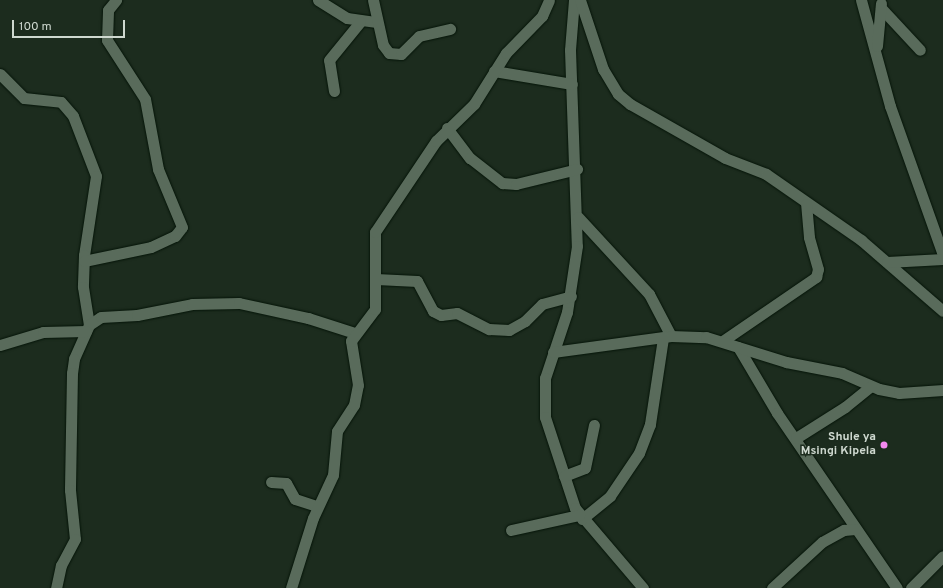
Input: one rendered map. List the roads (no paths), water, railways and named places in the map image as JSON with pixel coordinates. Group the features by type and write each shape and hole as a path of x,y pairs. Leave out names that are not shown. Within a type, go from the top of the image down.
{"street":[{"path":"84,261 151,247 175,236 182,227 158,169 145,99 107,40 108,10 116,0"},
{"path":"318,0 334,12 360,22 377,22"},
{"path":"373,0 383,45 394,54 401,54 419,36 450,30"},
{"path":"291,588 317,506 334,475 337,431 354,405 358,384 351,341 355,333 376,310 375,232 408,179 448,128 474,104 494,70 521,35 542,16 549,0"},
{"path":"574,0 570,50 577,169 578,217 571,296 553,352 544,397 545,417 564,476 580,517 643,588"},
{"path":"580,0 603,68 618,94 644,114 725,158 766,174 887,262 943,311"},
{"path":"861,0 877,48 890,106 943,255"},
{"path":"877,48 879,3"},
{"path":"879,3 920,50"},
{"path":"334,91 329,60 360,22"},
{"path":"494,70 572,84"},
{"path":"2,80 24,98 61,102 72,116 96,176 84,261 83,287 87,328 74,359 72,373 70,490 75,539 60,567 56,588"},
{"path":"448,128 470,158 502,183 516,184 577,169"},
{"path":"724,340 816,276 818,269 808,237 806,204"},
{"path":"511,530 580,517 610,496 638,453 650,424 667,337 649,294 578,217"},
{"path":"887,262 943,259"},
{"path":"376,279 417,281 433,311 440,315 457,313 489,329 509,330 525,321 542,304 571,296"},
{"path":"0,345 43,332 87,328 101,317 137,315 192,304 239,302 308,318 355,333"},
{"path":"553,352 667,337 724,340 738,347 788,363 829,369 871,386 900,393 943,390"},
{"path":"738,347 855,529 897,588"},
{"path":"796,438 845,407 871,386"},
{"path":"564,476 585,468 594,426"},
{"path":"271,482 286,483 295,500 317,506"},
{"path":"772,588 822,542 844,530 855,529"},
{"path":"912,588 943,556"}],"place":[{"name":"Shule ya Msingi Kipela","path":"884,445"}]}
